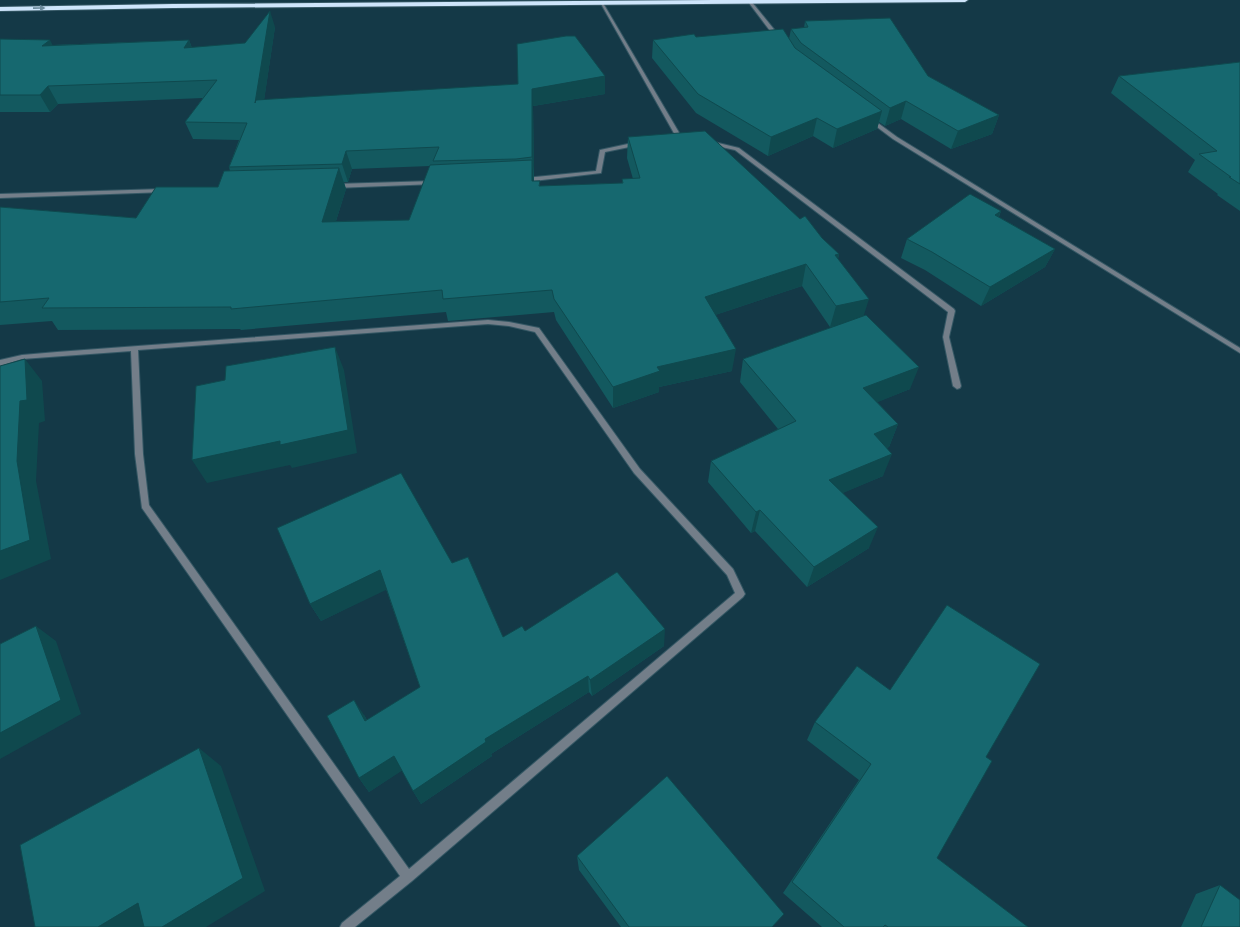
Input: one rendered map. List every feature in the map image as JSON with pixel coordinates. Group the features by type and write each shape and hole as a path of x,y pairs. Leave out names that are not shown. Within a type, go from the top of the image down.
{"highway":[{"path":"173,6 177,0"},
{"path":"0,9 443,2 601,3 965,0"}],"street":[{"path":"750,2 782,44"},
{"path":"601,3 678,136"},
{"path":"864,114 895,138 1240,351"},
{"path":"663,139 678,136 686,138"},
{"path":"700,141 737,149 952,311 946,337 957,386"},
{"path":"518,180 599,172 602,151 640,144"},
{"path":"327,186 439,183"},
{"path":"0,196 168,191"},
{"path":"0,363 22,357 488,322 509,324 537,330 636,471 730,572 740,594 408,877 346,927"},
{"path":"134,348 138,454 145,506 408,877"}],"building":[{"path":"270,11 255,103 256,100 518,84 517,44 566,36 575,36 605,76 532,89 532,157 516,159 433,161 439,147 346,151 342,164 229,167 247,123 185,122 217,80 48,86 40,95 0,95 0,39 50,40 42,46 189,40 184,48 245,43"},
{"path":"890,18 928,76 999,115 958,131 906,101 890,108 801,43 791,29 808,27 805,21"},
{"path":"783,29 795,48 882,111 837,129 817,118 771,137 698,94 653,40 694,34 696,37"},
{"path":"1240,62 1240,184 1199,154 1217,151 1119,76"},
{"path":"705,131 800,219 805,216 822,238 839,254 835,255 869,299 836,306 806,264 705,297 736,349 657,367 660,371 613,387 554,299 552,290 443,299 442,290 231,309 231,307 42,308 49,298 0,302 0,207 136,218 156,187 218,187 224,171 339,168 322,222 409,220 430,165 532,160 532,181 540,181 539,186 623,183 622,179 640,178 628,137"},
{"path":"970,194 1001,211 995,215 1055,249 990,287 932,252 907,239"},
{"path":"866,315 919,367 863,388 898,424 874,434 892,454 829,480 878,527 814,567 760,510 756,512 711,461 796,421 743,359"},
{"path":"335,347 348,430 280,445 280,441 192,460 196,386 225,380 226,366"},
{"path":"25,359 27,400 20,401 17,461 30,540 0,551 0,366"},
{"path":"401,473 452,563 468,557 503,637 522,626 525,631 617,572 665,629 590,680 588,676 485,739 486,742 413,791 394,756 359,778 327,716 354,700 365,721 420,687 380,570 310,604 277,528"},
{"path":"947,605 1040,664 986,757 992,761 937,858 1028,927 888,927 885,925 883,927 844,927 792,882 871,764 815,722 857,666 890,690"},
{"path":"36,626 61,700 0,733 0,644"},
{"path":"199,748 243,878 162,927 144,927 138,903 98,927 35,927 20,845"},
{"path":"667,776 784,914 772,927 629,927 577,856"},
{"path":"1220,885 1240,900 1240,927 1201,927"}]}
